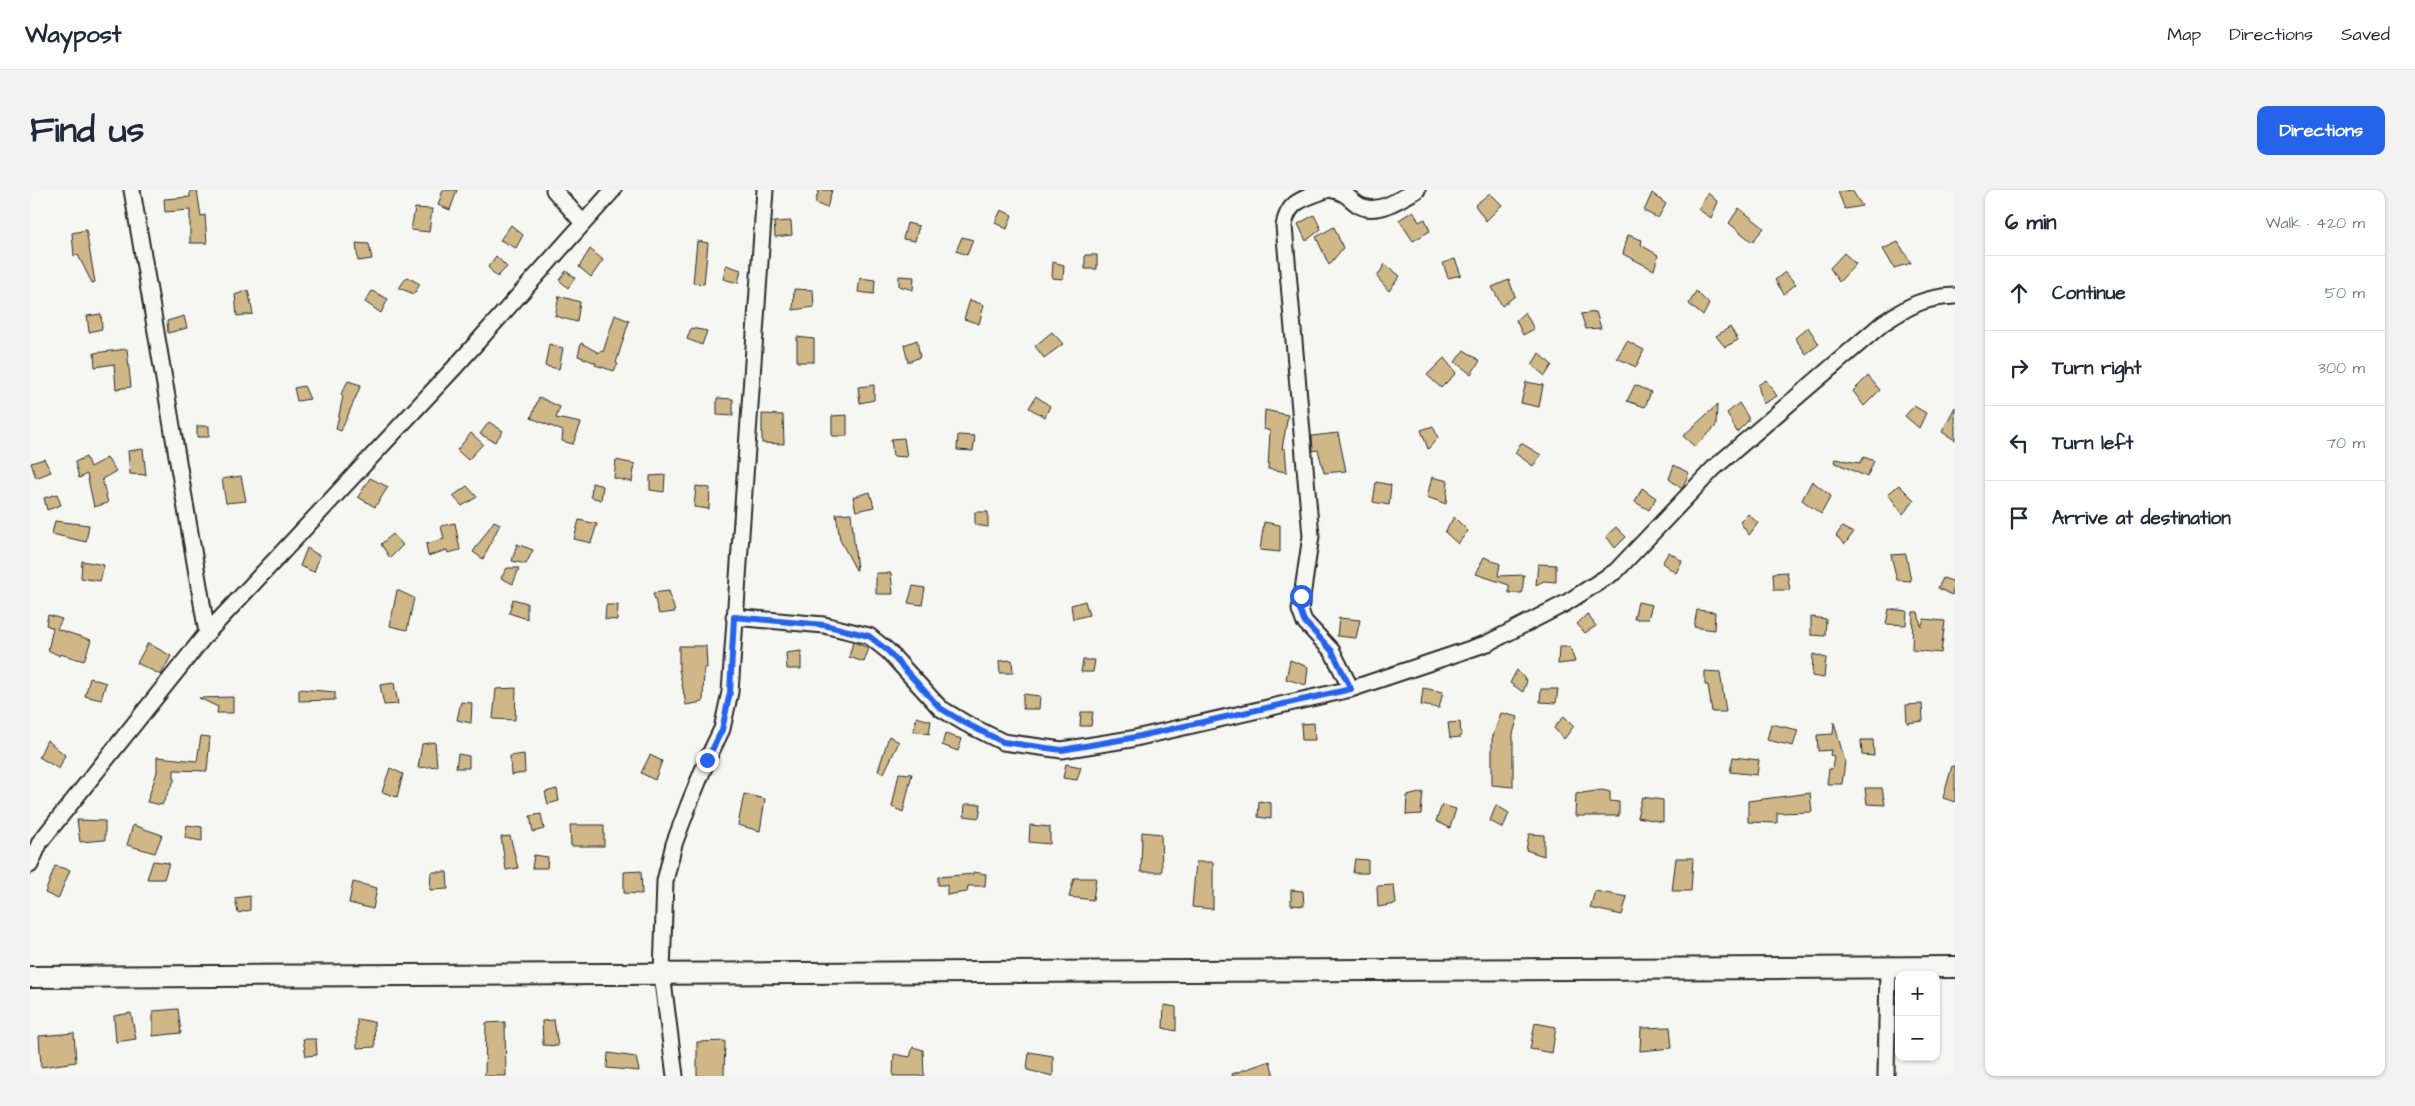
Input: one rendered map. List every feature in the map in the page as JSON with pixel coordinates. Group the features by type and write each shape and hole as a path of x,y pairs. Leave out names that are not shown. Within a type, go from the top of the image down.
{"main road":[{"path":"30,977 1955,967"}],"street":[{"path":"132,190 207,633"},
{"path":"554,190 583,223"},
{"path":"30,865 40,842 207,633 455,367 613,190"},
{"path":"675,1076 662,974 665,881 674,844 689,804 722,730 730,692 765,190"},
{"path":"1326,190 1294,203 1286,212 1284,226 1311,536 1300,610 1304,621 1332,651 1351,689"},
{"path":"1334,190 1345,193 1357,204 1369,210 1381,208 1416,190"},
{"path":"734,617 824,625 869,636 888,651 940,708 965,723 1003,742 1062,750 1131,738 1351,689 1488,643 1566,604 1616,571 1714,468 1883,323 1908,306 1928,298 1955,296"},
{"path":"1886,1076 1888,968"}],"building":[{"path":"197,190 201,216 205,215 207,243 190,243 190,210 165,212 164,199 190,197 190,191"},
{"path":"443,190 457,190 450,210 438,205"},
{"path":"819,190 832,190 827,208 815,203"},
{"path":"1852,190 1862,206 1845,209 1838,192"},
{"path":"1490,193 1502,205 1486,221 1475,205"},
{"path":"1652,193 1666,204 1658,218 1644,211"},
{"path":"1708,193 1718,202 1711,218 1698,209"},
{"path":"415,208 432,209 429,232 411,230"},
{"path":"1739,208 1764,228 1752,242 1729,223"},
{"path":"1001,210 1012,215 1007,229 995,223"},
{"path":"1413,211 1419,222 1425,219 1430,231 1413,241 1399,220"},
{"path":"1314,215 1321,229 1306,241 1298,224"},
{"path":"791,221 792,235 775,237 774,222"},
{"path":"907,223 919,226 915,241 903,239"},
{"path":"511,225 523,235 516,248 500,240"},
{"path":"1334,227 1343,248 1329,265 1316,237"},
{"path":"86,230 95,282 92,283 78,255 74,256 72,233"},
{"path":"1628,235 1642,240 1641,245 1658,255 1654,270 1623,254"},
{"path":"962,237 973,240 967,255 956,251"},
{"path":"697,241 708,243 704,284 693,283"},
{"path":"1898,242 1911,263 1894,268 1883,249"},
{"path":"356,243 369,244 372,259 358,261"},
{"path":"590,249 603,260 591,277 579,267"},
{"path":"1844,253 1856,264 1839,282 1830,268"},
{"path":"1085,255 1097,255 1097,269 1085,269"},
{"path":"496,256 507,267 497,277 488,267"},
{"path":"1455,259 1461,275 1448,278 1443,263"},
{"path":"1053,262 1064,265 1063,279 1052,278"},
{"path":"1385,264 1400,276 1389,291 1377,277"},
{"path":"726,265 741,270 738,283 723,279"},
{"path":"566,271 575,278 568,288 559,280"},
{"path":"1785,272 1796,284 1784,294 1775,280"},
{"path":"899,276 914,277 913,290 899,286"},
{"path":"407,277 420,284 414,294 399,288"},
{"path":"860,278 875,280 874,294 858,292"},
{"path":"1509,280 1515,296 1502,306 1492,287"},
{"path":"794,289 813,290 814,307 793,310"},
{"path":"248,290 253,314 237,316 235,295"},
{"path":"372,291 388,299 381,313 365,302"},
{"path":"1696,291 1709,304 1703,316 1689,304"},
{"path":"559,296 580,302 577,322 555,316"},
{"path":"970,300 984,305 979,324 964,319"},
{"path":"1525,312 1534,329 1523,335 1516,320"},
{"path":"1596,312 1601,328 1586,329 1581,314"},
{"path":"101,314 102,329 89,332 87,316"},
{"path":"615,315 629,321 616,363 618,364 614,371 595,365 596,363 578,356 581,343 599,353 600,351 603,352"},
{"path":"184,316 187,328 168,333 167,321"},
{"path":"1730,327 1738,340 1725,347 1716,336"},
{"path":"1808,327 1819,344 1806,354 1795,338"},
{"path":"691,328 707,331 702,345 687,339"},
{"path":"1052,332 1063,344 1044,358 1035,346"},
{"path":"797,337 814,339 814,362 797,362"},
{"path":"917,340 920,357 908,362 904,345"},
{"path":"1627,341 1644,350 1636,367 1617,358"},
{"path":"549,344 563,348 559,369 545,366"},
{"path":"127,349 131,387 116,389 114,364 95,367 94,353"},
{"path":"1464,350 1480,361 1471,374 1455,362"},
{"path":"1539,353 1552,365 1545,376 1532,365"},
{"path":"1444,358 1456,373 1441,388 1427,375"},
{"path":"1868,376 1880,390 1864,406 1853,391"},
{"path":"1766,380 1777,396 1763,404 1758,385"},
{"path":"348,381 361,385 341,431 336,429 343,396 341,394"},
{"path":"1526,382 1543,385 1539,407 1521,403"},
{"path":"874,385 874,400 860,403 858,387"},
{"path":"1635,385 1651,392 1645,407 1627,401"},
{"path":"304,386 310,399 297,401 294,388"},
{"path":"1036,396 1050,406 1045,417 1029,408"},
{"path":"539,397 560,407 556,418 581,423 573,444 562,441 563,431 531,418"},
{"path":"717,398 733,399 733,416 717,415"},
{"path":"1739,403 1748,417 1748,421 1737,432 1727,413"},
{"path":"1717,405 1716,426 1695,447 1683,436"},
{"path":"1914,406 1926,413 1919,428 1905,416"},
{"path":"1955,407 1955,440 1942,432"},
{"path":"1265,410 1288,415 1282,449 1285,449 1287,472 1268,469 1270,431 1264,429"},
{"path":"762,414 783,415 784,444 762,443"},
{"path":"847,415 847,436 832,436 832,416"},
{"path":"489,422 503,431 495,442 480,434"},
{"path":"197,426 209,426 209,437 197,437"},
{"path":"1433,426 1438,438 1428,449 1421,430"},
{"path":"471,433 483,444 468,460 457,450"},
{"path":"1338,433 1346,471 1324,473 1318,450 1313,451 1312,436"},
{"path":"958,435 975,436 973,451 957,450"},
{"path":"904,438 907,457 893,456 891,439"},
{"path":"1521,443 1541,455 1533,466 1515,453"},
{"path":"143,449 146,475 130,474 128,451"},
{"path":"86,457 90,467 107,458 116,471 102,479 108,503 94,507 87,474 79,478 75,462"},
{"path":"1864,457 1874,461 1867,477 1834,462 1835,459 1860,463"},
{"path":"44,459 51,472 36,478 31,463"},
{"path":"616,460 635,464 632,482 614,478"},
{"path":"1674,465 1689,473 1682,489 1669,479"},
{"path":"665,475 664,492 650,490 650,476"},
{"path":"241,476 246,501 226,503 222,479"},
{"path":"1432,477 1448,481 1446,504 1427,497"},
{"path":"370,478 388,487 375,507 358,497"},
{"path":"1812,481 1831,496 1821,514 1802,500"},
{"path":"1376,482 1391,485 1389,505 1373,502"},
{"path":"592,483 603,486 601,500 591,497"},
{"path":"1899,485 1914,500 1903,514 1888,494"},
{"path":"467,486 477,497 462,506 453,496"},
{"path":"696,486 710,488 709,509 694,507"},
{"path":"1642,488 1656,498 1649,510 1635,502"},
{"path":"870,492 874,507 856,511 853,497"},
{"path":"57,494 61,505 47,510 44,498"},
{"path":"975,512 988,512 988,527 975,525"},
{"path":"851,513 857,570 840,540 836,514"},
{"path":"1748,514 1758,523 1749,535 1740,522"},
{"path":"1454,517 1468,531 1458,544 1445,532"},
{"path":"579,520 597,524 591,543 574,539"},
{"path":"55,521 89,525 86,542 52,534"},
{"path":"494,521 500,524 483,559 473,552"},
{"path":"1264,522 1280,525 1280,552 1260,550"},
{"path":"455,523 460,550 448,553 447,550 428,556 426,544 444,539 441,526"},
{"path":"1616,527 1626,537 1615,548 1606,536"},
{"path":"1842,527 1853,533 1845,544 1836,536"},
{"path":"393,534 403,545 390,558 381,544"},
{"path":"517,544 533,550 526,564 512,561"},
{"path":"307,548 320,556 314,572 300,566"},
{"path":"1669,552 1682,561 1676,573 1662,563"},
{"path":"1906,554 1911,581 1897,580 1891,555"},
{"path":"1484,557 1500,564 1498,576 1524,575 1522,593 1509,593 1509,585 1476,574"},
{"path":"82,561 104,565 100,581 81,578"},
{"path":"1538,564 1556,565 1556,582 1544,581 1536,585"},
{"path":"507,568 519,568 513,584 501,578"},
{"path":"1787,572 1790,590 1774,590 1773,573"},
{"path":"876,573 891,573 893,594 876,594"},
{"path":"1943,578 1955,582 1952,595 1938,588"},
{"path":"913,586 925,588 922,605 908,603"},
{"path":"397,590 414,598 407,630 390,626"},
{"path":"669,591 675,612 659,614 653,593"},
{"path":"513,599 527,603 527,619 509,613"},
{"path":"1085,601 1089,615 1073,619 1071,605"},
{"path":"1638,602 1652,605 1648,619 1634,619"},
{"path":"606,605 618,605 617,620 605,619"},
{"path":"1889,609 1907,611 1906,625 1886,624"},
{"path":"1697,610 1715,612 1714,630 1694,627"},
{"path":"1913,612 1918,612 1921,627 1924,619 1945,621 1941,653 1912,650"},
{"path":"1587,614 1596,626 1585,633 1577,624"},
{"path":"48,615 62,619 57,629 91,640 84,661 60,654 60,656 48,650 53,628 46,625"},
{"path":"1811,617 1826,619 1825,636 1811,635"},
{"path":"1339,618 1360,620 1356,638 1337,636"},
{"path":"853,642 869,648 864,662 849,657"},
{"path":"148,643 171,656 161,675 137,663"},
{"path":"679,646 706,646 707,668 704,668 703,702 686,705 679,669"},
{"path":"1559,647 1570,647 1575,662 1558,664"},
{"path":"801,651 801,669 787,669 786,653"},
{"path":"1813,654 1826,658 1824,678 1812,676"},
{"path":"1012,660 1013,673 1000,673 999,661"},
{"path":"1083,660 1095,660 1093,672 1081,672"},
{"path":"1290,660 1308,667 1306,685 1286,679"},
{"path":"1517,670 1527,681 1523,692 1510,683"},
{"path":"1705,671 1720,672 1726,712 1712,712 1708,685 1705,685"},
{"path":"90,678 106,683 101,700 85,696"},
{"path":"394,683 398,704 384,705 380,685"},
{"path":"516,688 515,720 493,719 496,689"},
{"path":"1423,688 1443,692 1439,708 1421,705"},
{"path":"299,689 335,692 335,700 299,701"},
{"path":"1541,689 1558,689 1556,703 1540,702"},
{"path":"1023,694 1040,696 1039,709 1023,709"},
{"path":"233,697 233,713 217,713 218,707 199,698"},
{"path":"461,702 472,703 471,723 457,720"},
{"path":"1922,704 1923,721 1907,723 1906,705"},
{"path":"1081,712 1093,712 1091,726 1080,726"},
{"path":"1501,713 1518,717 1513,734 1513,787 1492,785 1492,739"},
{"path":"1564,716 1574,726 1564,739 1554,728"},
{"path":"916,717 931,721 929,734 914,731"},
{"path":"1460,722 1461,737 1450,738 1448,723"},
{"path":"1834,722 1845,762 1842,784 1827,784 1829,769 1832,769 1834,756 1830,755 1831,750 1818,751 1817,735 1833,734"},
{"path":"1314,723 1315,740 1302,740 1301,724"},
{"path":"1771,724 1798,730 1793,746 1767,740"},
{"path":"945,734 962,739 958,751 942,745"},
{"path":"201,736 210,737 207,771 174,770 174,781 162,805 147,802 157,772 157,757 197,761"},
{"path":"889,736 899,742 884,773 878,771"},
{"path":"47,740 65,755 59,769 39,757"},
{"path":"1861,740 1873,740 1874,756 1862,755"},
{"path":"435,742 437,766 418,768 422,744"},
{"path":"458,754 469,756 469,768 456,768"},
{"path":"524,754 525,773 511,775 510,756"},
{"path":"650,755 662,761 655,780 641,773"},
{"path":"1733,757 1759,760 1757,775 1730,772"},
{"path":"1066,764 1081,767 1077,780 1063,778"},
{"path":"1952,766 1955,766 1955,802 1943,798"},
{"path":"390,768 403,774 397,797 382,792"},
{"path":"899,773 912,774 903,812 892,807"},
{"path":"1865,788 1882,788 1885,805 1867,804"},
{"path":"557,789 559,801 548,804 545,792"},
{"path":"1602,790 1610,792 1610,801 1619,802 1619,816 1575,816 1576,794"},
{"path":"1423,792 1421,814 1406,815 1407,796"},
{"path":"1810,793 1812,812 1777,813 1777,823 1748,822 1748,801"},
{"path":"744,794 765,799 760,831 738,825"},
{"path":"1642,797 1663,800 1663,822 1637,817"},
{"path":"1259,801 1271,803 1271,819 1258,817"},
{"path":"965,804 981,804 979,818 964,816"},
{"path":"1442,805 1456,809 1450,828 1436,821"},
{"path":"1496,805 1509,813 1503,828 1490,821"},
{"path":"541,814 544,829 533,832 530,816"},
{"path":"77,820 105,821 105,840 80,842"},
{"path":"133,825 162,835 155,853 127,845"},
{"path":"187,825 202,827 202,841 185,838"},
{"path":"570,825 604,825 604,846 571,846"},
{"path":"1030,825 1050,827 1050,844 1029,842"},
{"path":"1142,832 1161,834 1162,872 1141,872"},
{"path":"1529,834 1544,835 1544,856 1526,850"},
{"path":"510,836 518,868 506,870 501,837"},
{"path":"534,855 548,857 547,868 532,868"},
{"path":"1676,858 1693,858 1691,891 1672,891"},
{"path":"1355,859 1368,860 1368,873 1353,873"},
{"path":"153,861 169,863 164,879 147,879"},
{"path":"1196,862 1213,862 1213,909 1192,907"},
{"path":"55,866 70,870 58,899 45,893"},
{"path":"641,871 642,894 624,893 624,872"},
{"path":"431,872 447,872 448,889 430,890"},
{"path":"973,872 986,874 985,886 968,886 967,892 947,895 947,885 938,885 938,877 973,874"},
{"path":"1074,878 1096,878 1093,900 1069,897"},
{"path":"353,882 377,888 373,909 349,903"},
{"path":"1394,885 1396,904 1378,907 1377,886"},
{"path":"1291,890 1303,891 1304,906 1291,905"},
{"path":"1595,891 1627,897 1622,915 1590,908"},
{"path":"250,896 250,910 238,913 235,898"},
{"path":"1164,1005 1176,1007 1176,1031 1163,1028"},
{"path":"178,1009 181,1033 153,1036 153,1011"},
{"path":"131,1013 136,1039 116,1042 114,1016"},
{"path":"357,1019 374,1022 375,1047 357,1048"},
{"path":"554,1020 558,1046 543,1045 542,1021"},
{"path":"505,1022 506,1076 485,1076 486,1023"},
{"path":"1535,1023 1556,1027 1552,1053 1530,1049"},
{"path":"1670,1027 1672,1048 1640,1051 1641,1028"},
{"path":"74,1033 76,1062 41,1067 39,1036"},
{"path":"303,1039 316,1039 317,1055 306,1056"},
{"path":"725,1041 724,1076 697,1076 697,1042"},
{"path":"913,1047 923,1050 924,1076 893,1076 894,1054 910,1057"},
{"path":"1029,1052 1053,1056 1053,1076 1027,1070"},
{"path":"608,1053 636,1057 639,1071 607,1068"},
{"path":"1270,1061 1274,1076 1232,1076 1232,1074"}],"route":[{"path":"707,760 722,730 730,692 734,617 824,625 869,636 888,651 940,708 965,723 1003,742 1062,750 1131,738 1351,689 1332,651 1304,621 1300,610 1301,596"}]}
